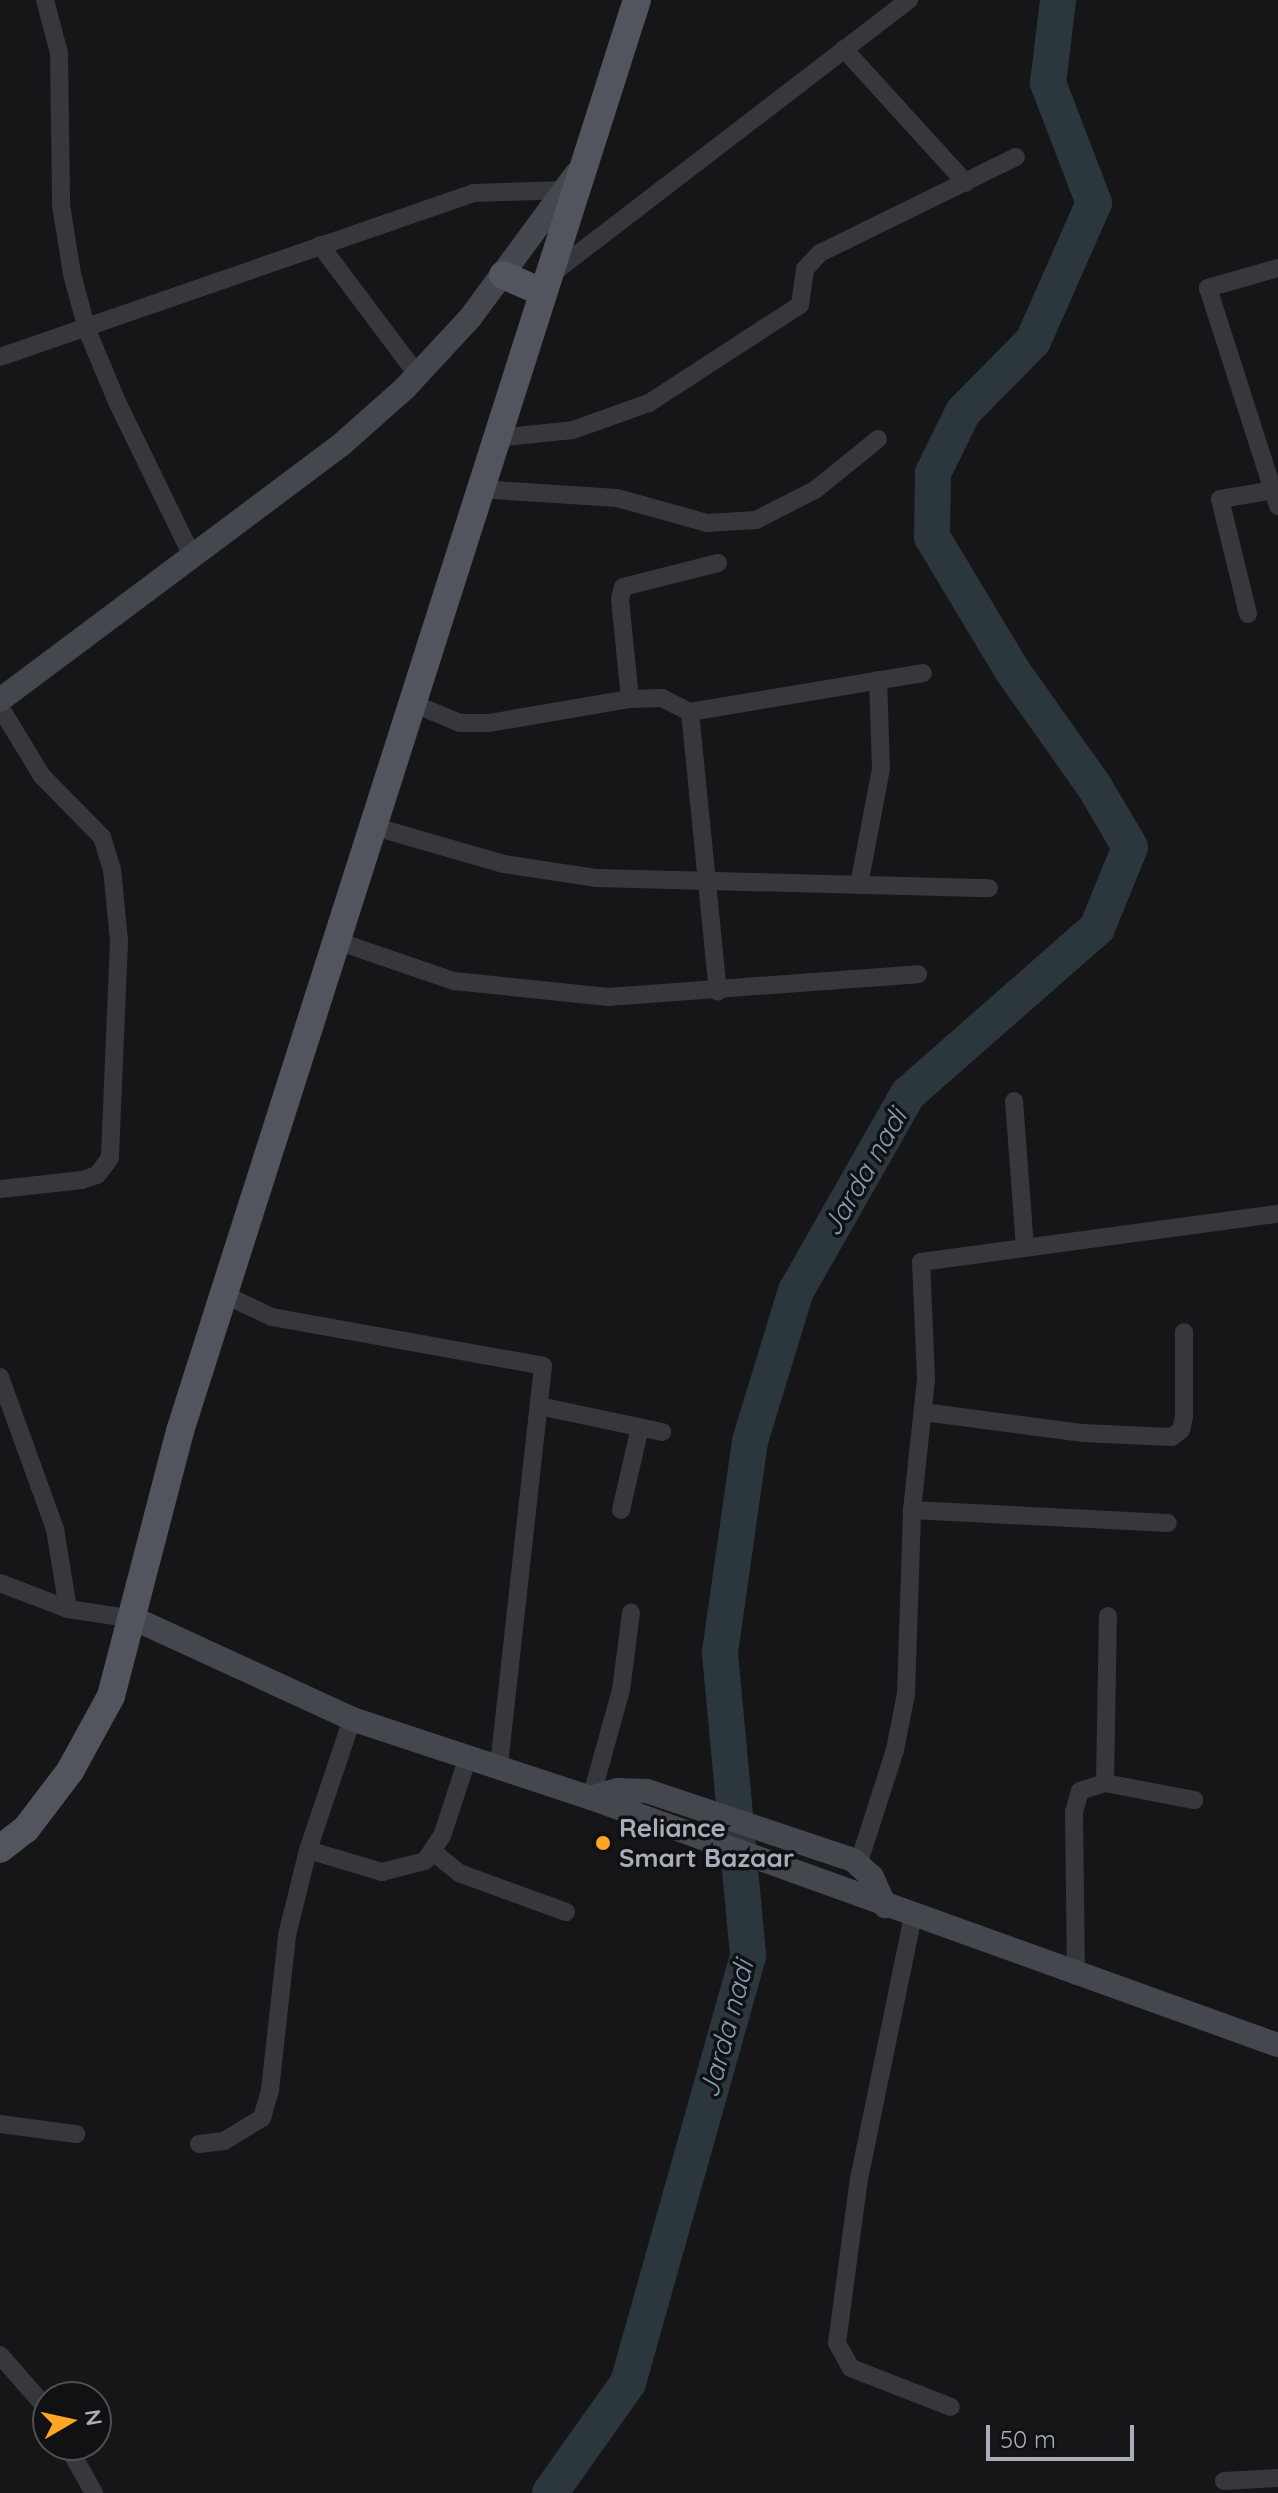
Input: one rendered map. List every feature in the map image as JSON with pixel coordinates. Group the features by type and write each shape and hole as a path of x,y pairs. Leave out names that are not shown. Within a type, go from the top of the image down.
{"main road":[{"path":"0,1849 46,1803 92,1735 111,1696 135,1619 180,1431 637,0"},
{"path":"503,275 545,285"}],"street":[{"path":"45,0 63,91 61,205 87,330 192,556"},
{"path":"545,285 909,0"},
{"path":"844,49 966,183"},
{"path":"496,438 573,430 649,403 800,305 805,269 820,253 1016,157"},
{"path":"0,700 342,444 417,374 503,275 584,163"},
{"path":"0,357 87,330 474,193 566,190"},
{"path":"320,245 417,374"},
{"path":"1248,614 1220,499 1276,498 1208,288 1278,268"},
{"path":"480,489 617,498 707,523 756,520 815,490 878,439"},
{"path":"630,699 620,599 623,587 718,563"},
{"path":"412,703 460,723 489,723 630,699 662,698 690,712 923,673"},
{"path":"859,885 881,769 878,680"},
{"path":"0,707 42,776 102,837 112,869 119,941 110,1158 97,1175 82,1180 0,1189"},
{"path":"690,712 718,992"},
{"path":"372,826 456,852 547,872 707,881 989,888"},
{"path":"337,941 454,981 525,992 608,997 718,992 918,974"},
{"path":"1014,1101 1025,1246"},
{"path":"856,1861 904,1709 912,1510 923,1412 921,1262 1278,1214"},
{"path":"225,1295 272,1317 543,1366 499,1767"},
{"path":"923,1412 1082,1433 1172,1437 1181,1430 1184,1417 1184,1332"},
{"path":"0,1377 55,1529 68,1609"},
{"path":"539,1406 662,1432"},
{"path":"621,1510 640,1427"},
{"path":"912,1510 1168,1523"},
{"path":"0,1583 68,1609 135,1619 352,1719 591,1798 1076,1976 1278,2045"},
{"path":"591,1798 621,1690 631,1613"},
{"path":"1105,1783 1108,1616"},
{"path":"199,2144 224,2141 262,2118 270,2090 287,1935 308,1850 352,1719"},
{"path":"308,1850 382,1872 410,1868 432,1851 442,1836 468,1757"},
{"path":"1076,1976 1074,1812 1080,1791 1105,1783 1194,1800"},
{"path":"591,1798 629,1789 662,1795 856,1861 880,1904"},
{"path":"432,1851 459,1873 566,1912"},
{"path":"913,1916 859,2178 837,2343 851,2368 951,2407"},
{"path":"0,2124 76,2134"},
{"path":"0,2355 32,2392"},
{"path":"76,2461 94,2493"},
{"path":"1224,2481 1278,2478"}],"waterway":[{"name":"Jarda nadi","path":"550,2493 628,2383 748,1955 720,1652 750,1441 796,1291 908,1094 1097,928 1130,847 1094,786 1012,670 932,537 933,473 963,412 1033,341 1094,203 1048,83 1058,0"}],"place":[{"name":"Reliance Smart Bazaar","path":"603,1843"}]}
